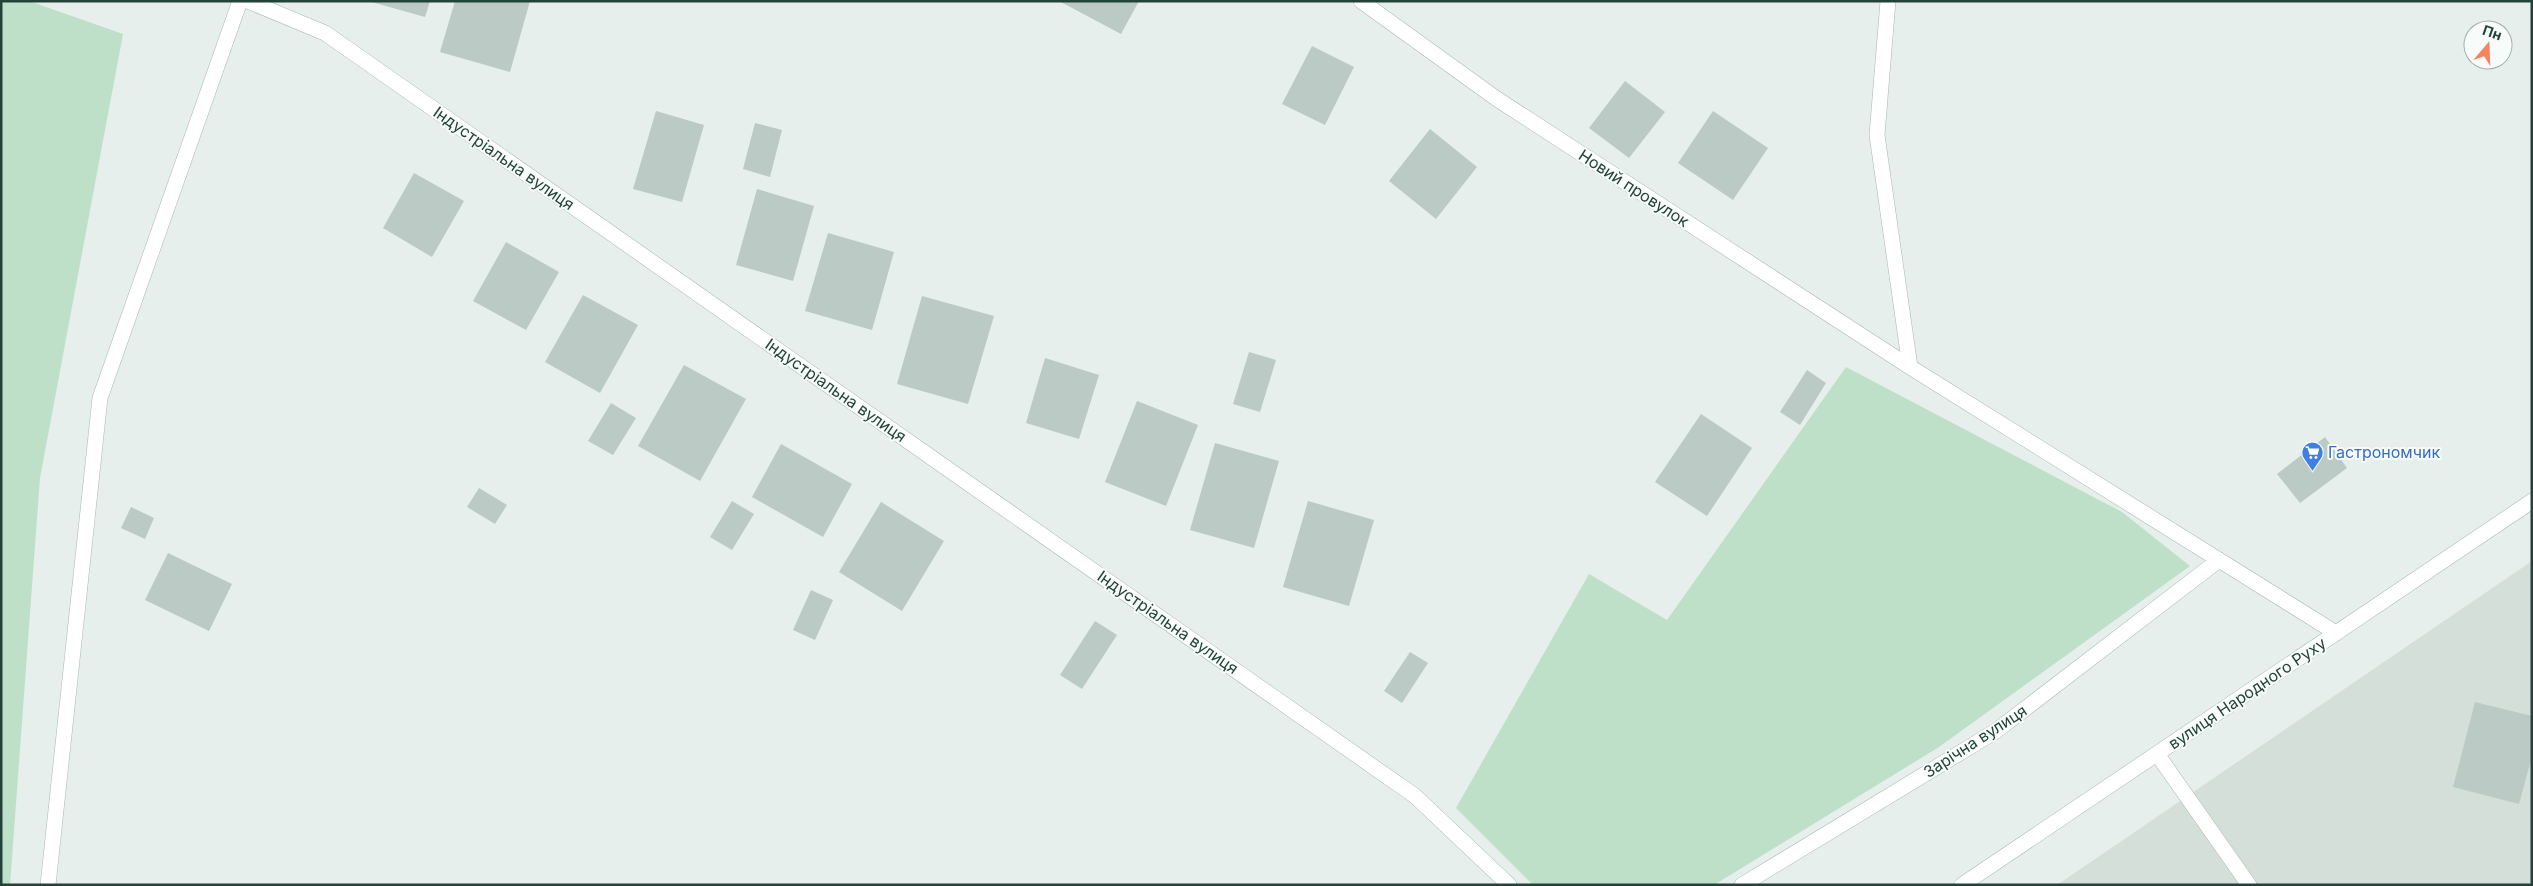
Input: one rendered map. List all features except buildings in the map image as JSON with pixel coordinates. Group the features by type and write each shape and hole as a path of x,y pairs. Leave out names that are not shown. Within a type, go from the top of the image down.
{"street":[{"path":"48,885 100,398 240,1"},
{"name":"Індустріальна вулиця","path":"248,1 325,33 1415,796 1508,885"},
{"name":"Новий провулок","path":"1361,1 1497,99 1910,367 2336,633"},
{"path":"1888,1 1877,135 1910,367"},
{"name":"вулиця Народного Руху","path":"1962,885 2532,501"},
{"name":"Зарічна вулиця","path":"1742,885 1996,731 2218,560"},
{"path":"2157,754 2249,885"}],"shaded area":[{"path":"2532,561 2532,885 2057,885"}],"green space":[{"path":"1,1 29,1 123,34 40,478 10,885 1,885"},
{"path":"1846,367 2122,512 2190,566 1939,747 1714,885 1533,885 1456,808 1589,574 1667,620"}],"place":[{"name":"Гастрономчик","path":"2312,471"}]}
